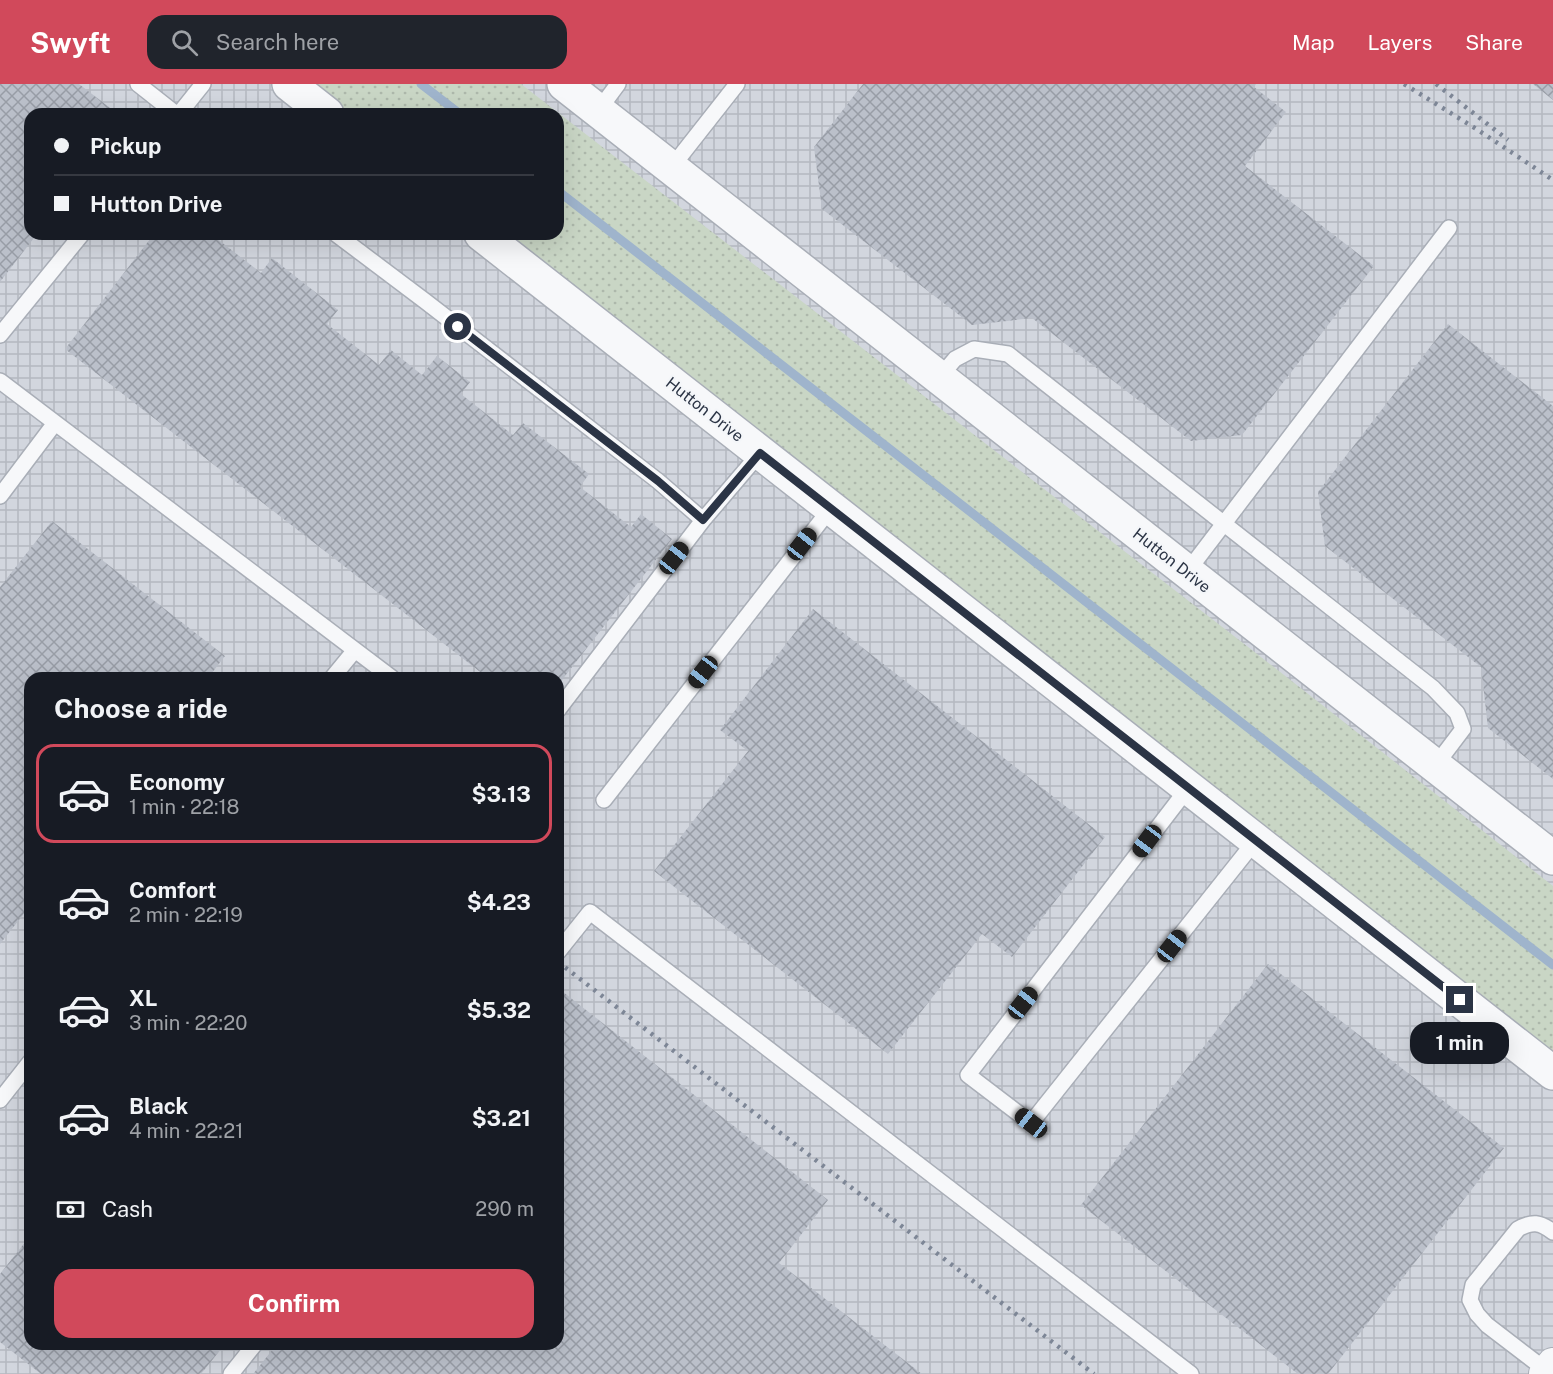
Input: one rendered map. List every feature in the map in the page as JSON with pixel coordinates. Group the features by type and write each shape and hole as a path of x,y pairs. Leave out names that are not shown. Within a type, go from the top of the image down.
{"street":[{"path":"289,84 319,108"},
{"name":"Hutton Drive","path":"564,84 1553,858"},
{"name":"Hutton Drive","path":"489,240 1553,1073"}],"lane":[{"path":"138,84 169,108"},
{"path":"182,108 203,84"},
{"path":"598,111 618,84"},
{"path":"671,168 737,84"},
{"path":"1187,572 1449,228"},
{"path":"0,336 77,240"},
{"path":"344,240 658,481 703,520"},
{"path":"939,378 955,359 974,349 1008,354 1433,688 1457,713 1463,729 1435,766"},
{"path":"0,381 384,672"},
{"path":"0,495 55,423"},
{"path":"564,702 703,520 760,453"},
{"path":"604,800 831,508"},
{"path":"337,672 355,650"},
{"path":"1188,788 968,1075 1031,1123 1256,840"},
{"path":"564,944 590,912 1191,1374"},
{"path":"0,1100 24,1070"},
{"path":"1548,1369 1487,1324 1477,1314 1470,1300 1473,1285 1518,1229 1527,1224 1536,1223 1553,1232"},
{"path":"231,1374 250,1350"}],"shaded area":[{"path":"0,84 1553,84 1553,1374 0,1374"}],"green space":[{"path":"311,84 521,84 552,108 341,108"},
{"path":"564,117 1553,886 1553,1055 511,240 564,240"}],"building":[{"path":"0,84 79,84 110,108 24,108 24,240 32,240 0,282"},
{"path":"863,84 1256,84 1254,87 1286,112 1245,166 1374,266 1242,435 1191,441 1032,318 972,325 822,209 814,147"},
{"path":"1533,84 1553,84 1553,100"},
{"path":"149,240 219,240 261,273 272,258 338,310 327,324 379,365 391,350 422,375 437,356 470,382 461,394 513,435 523,423 589,474 580,487 631,527 641,514 672,539 564,677 564,672 480,672 65,349"},
{"path":"1448,324 1553,406 1553,779 1488,728 1481,667 1325,546 1318,492"},
{"path":"52,521 225,656 213,672 24,672 24,914 0,944 0,587"},
{"path":"813,609 1105,837 1012,957 982,934 888,1054 654,871 748,751 720,730"},
{"path":"1268,964 1504,1148 1328,1374 1298,1374 1081,1205"},
{"path":"564,993 828,1200 779,1263 922,1374 253,1374 272,1350 564,1350"},
{"path":"24,1244 24,1350 220,1350 201,1374 41,1374 0,1342 0,1274"}],"waterway":[{"path":"421,84 452,108"},
{"path":"564,196 1553,965"}],"railway":[{"path":"1404,84 1553,180"},
{"path":"1436,84 1508,140"},
{"path":"564,967 1094,1374"}],"route":[{"path":"458,327 658,481 703,520 760,453 1460,1000"}]}
